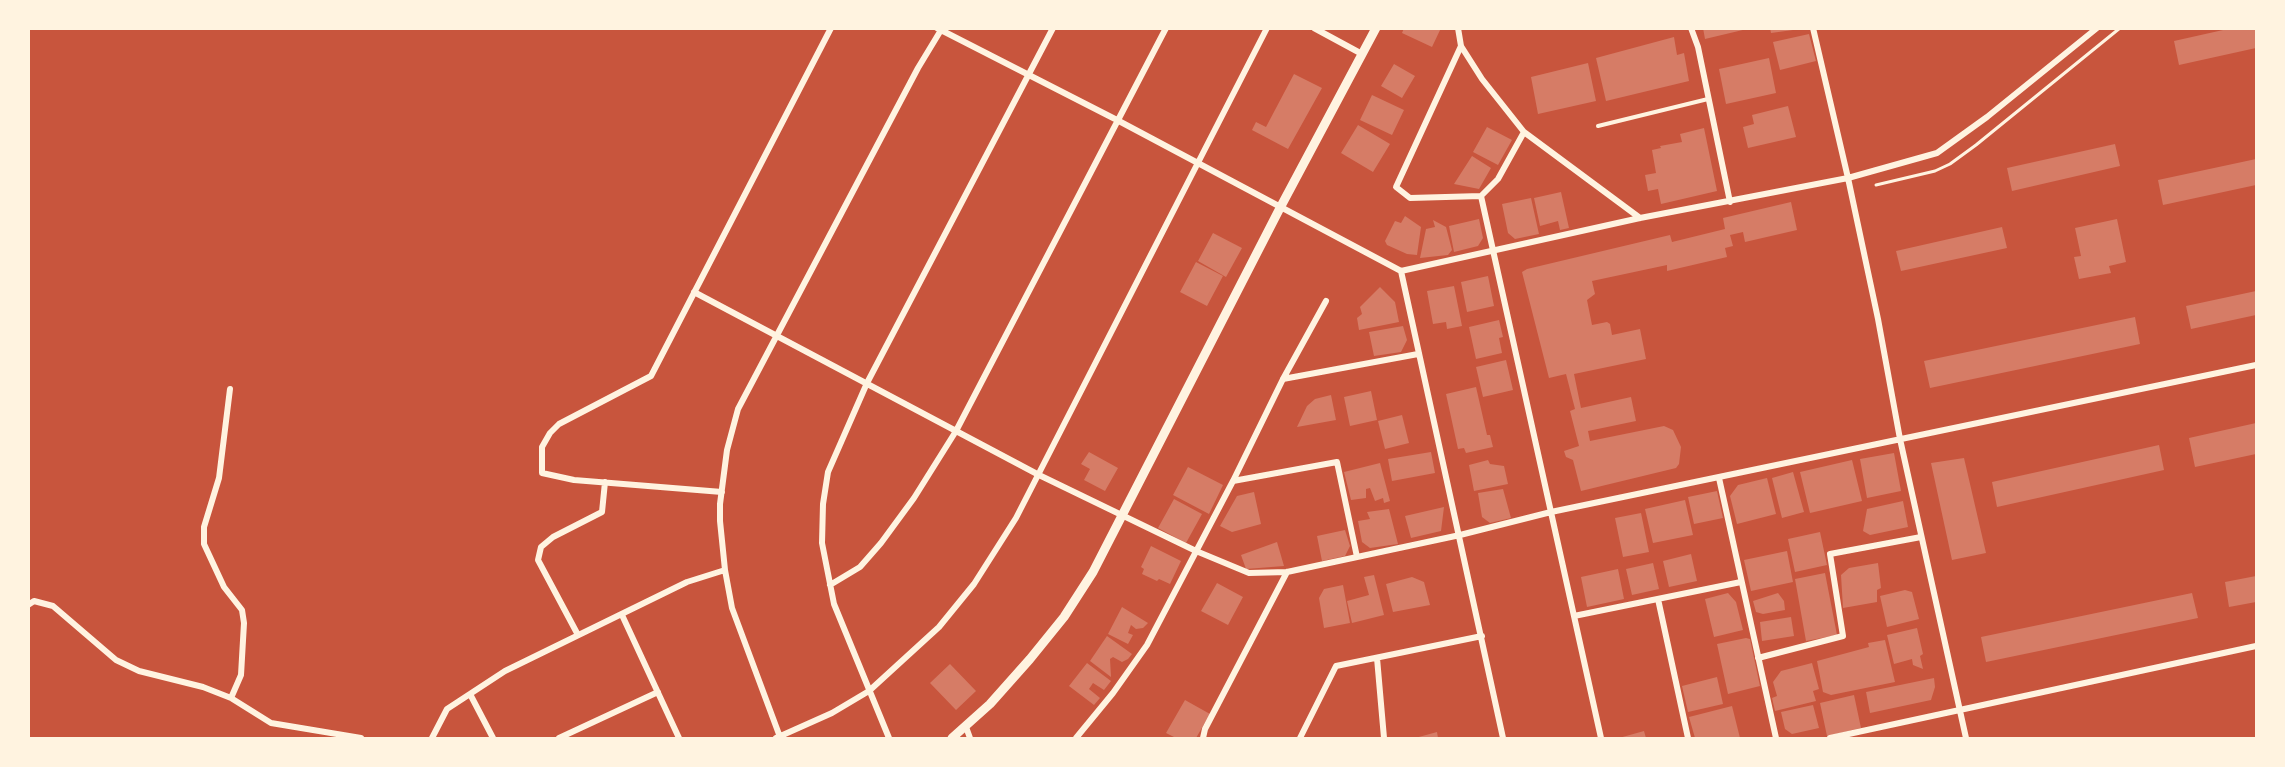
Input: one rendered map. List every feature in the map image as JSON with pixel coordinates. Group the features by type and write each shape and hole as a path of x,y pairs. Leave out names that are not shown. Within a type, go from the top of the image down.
{"street":[{"path":"722,492 574,480 542,473 543,447 550,433 559,424 651,376 831,28"},
{"path":"889,738 834,604 822,543 823,504 828,472 867,383 1053,28"},
{"path":"830,585 860,567 881,543 914,498 956,431 1166,28"},
{"path":"1267,28 1197,162 1104,350 1016,518 958,604 923,643 869,692 832,713 778,738 732,608 725,570 720,521 726,450 735,418 776,335 939,29 1117,120 1197,162 1280,208 1401,271 1640,218 1848,178 1937,153 1988,117 2097,28"},
{"path":"1314,28 1362,54"},
{"path":"952,738 990,704 1030,659 1064,617 1093,572 1280,208 1376,28"},
{"path":"1458,28 1461,46 1482,79 1524,132 1640,218"},
{"path":"1691,28 1698,47 1730,202"},
{"path":"1813,28 1848,178 1878,319 1900,439 1966,738"},
{"path":"1461,46 1396,187 1410,198 1481,196 1498,179 1524,132"},
{"path":"1481,196 1601,738"},
{"path":"1401,271 1503,738"},
{"path":"694,292 1039,475 1196,551 1249,573 1287,572 1460,535 1551,512 2256,365"},
{"path":"1076,738 1113,693 1147,645 1233,482 1283,379 1326,301"},
{"path":"1283,379 1418,354"},
{"path":"231,389 219,478 204,527 204,544 224,587 242,610 244,623 241,675 231,698"},
{"path":"1233,482 1337,462 1357,557"},
{"path":"1719,478 1776,738"},
{"path":"578,635 538,560 541,547 553,537 602,512 605,482"},
{"path":"1758,658 1843,636 1830,554 1921,537"},
{"path":"432,738 447,710 505,671 687,582 725,570"},
{"path":"1203,738 1204,729 1287,572"},
{"path":"1574,616 1741,582"},
{"path":"1658,599 1688,738"},
{"path":"28,605 34,601 53,606 116,660 139,671 202,687 231,698 271,723 361,738"},
{"path":"622,615 679,738"},
{"path":"1300,738 1336,666 1482,636"},
{"path":"1830,738 2256,646"},
{"path":"1377,658 1384,738"},
{"path":"559,738 658,692"},
{"path":"470,694 493,738"},
{"path":"966,727 970,738"}],"lane":[{"path":"1598,126 1709,99"}],"path":[{"path":"796,28 803,28"}],"building":[{"path":"1404,28 1441,28 1432,47 1402,33"},
{"path":"1703,28 1747,28 1747,29 1705,39"},
{"path":"1770,28 1793,28 1793,30 1771,33"},
{"path":"2232,28 2256,28 2256,48 2179,65 2174,41"},
{"path":"1809,34 1816,61 1780,70 1773,42"},
{"path":"1674,37 1677,55 1684,53 1689,81 1606,101 1596,58"},
{"path":"1769,58 1776,93 1726,104 1719,69"},
{"path":"1588,63 1596,101 1538,114 1531,77"},
{"path":"1394,64 1415,76 1402,98 1381,86"},
{"path":"1294,74 1322,88 1288,149 1252,130 1256,122 1266,127"},
{"path":"1372,95 1404,110 1392,135 1360,120"},
{"path":"1788,106 1796,137 1748,148 1743,127 1754,124 1752,115"},
{"path":"1358,125 1390,144 1373,172 1341,153"},
{"path":"1487,127 1512,140 1498,165 1473,152"},
{"path":"1704,128 1717,191 1661,204 1658,189 1648,191 1645,175 1656,173 1652,150 1661,148 1660,146 1682,142 1680,134"},
{"path":"2115,144 2120,166 2012,191 2007,168"},
{"path":"1472,156 1491,168 1479,189 1454,184"},
{"path":"2256,159 2256,185 2163,205 2158,180"},
{"path":"1561,192 1569,228 1560,230 1558,221 1540,226 1534,198"},
{"path":"1531,198 1539,234 1515,239 1508,233 1502,204"},
{"path":"1791,202 1797,230 1745,242 1743,232 1730,235 1733,246 1725,248 1727,257 1667,271 1667,265 1592,281 1595,294 1587,300 1592,325 1607,322 1610,324 1612,335 1640,329 1646,359 1574,374 1581,408 1631,397 1636,421 1588,431 1590,441 1664,426 1673,430 1681,447 1679,464 1676,468 1581,491 1573,460 1566,457 1564,451 1579,446 1570,411 1575,409 1566,374 1549,378 1522,272 1670,235 1672,242 1725,229 1723,218"},
{"path":"1405,216 1421,227 1417,255 1407,254 1387,245 1385,241 1395,221 1401,223"},
{"path":"1479,219 1483,238 1478,246 1454,252 1449,226"},
{"path":"2117,219 2126,262 2109,266 2111,273 2079,279 2074,257 2081,256 2075,228"},
{"path":"1433,220 1446,227 1452,250 1448,255 1420,258 1426,229 1435,227"},
{"path":"2002,227 2007,248 1901,271 1896,251"},
{"path":"1213,233 1242,248 1226,277 1198,261"},
{"path":"1196,262 1223,276 1207,306 1180,292"},
{"path":"1488,276 1494,306 1467,312 1461,282"},
{"path":"1454,286 1462,326 1447,329 1446,322 1433,324 1427,291"},
{"path":"1380,287 1395,302 1399,322 1359,330 1357,318 1362,314 1360,307"},
{"path":"2256,291 2256,315 2191,329 2186,306"},
{"path":"2135,317 2140,344 1930,388 1924,361"},
{"path":"1499,320 1503,337 1499,338 1502,353 1476,359 1469,327"},
{"path":"1403,326 1407,340 1401,352 1374,356 1369,332"},
{"path":"1506,360 1513,390 1483,397 1476,367"},
{"path":"1476,387 1487,435 1490,435 1493,447 1466,453 1464,448 1458,449 1446,394"},
{"path":"1371,391 1377,420 1350,426 1344,397"},
{"path":"1331,395 1336,420 1297,427 1307,406 1315,399"},
{"path":"1402,415 1409,443 1385,449 1378,421"},
{"path":"2256,423 2256,454 2195,467 2189,438"},
{"path":"2159,445 2164,470 1997,507 1992,482"},
{"path":"1089,452 1118,468 1105,491 1084,480 1090,469 1081,464"},
{"path":"1431,452 1435,473 1392,481 1388,459"},
{"path":"1894,453 1901,491 1867,498 1860,459"},
{"path":"1964,458 1986,553 1952,560 1931,463"},
{"path":"1488,460 1490,464 1504,466 1508,484 1474,491 1469,465"},
{"path":"1852,460 1862,501 1810,513 1800,472"},
{"path":"1380,463 1390,501 1384,503 1383,498 1375,501 1370,488 1366,489 1366,498 1351,500 1344,472"},
{"path":"1188,467 1223,485 1209,514 1173,495"},
{"path":"1793,472 1804,512 1782,518 1772,478"},
{"path":"1767,478 1776,514 1737,524 1730,496 1738,485"},
{"path":"1503,489 1511,518 1490,523 1482,517 1478,493"},
{"path":"1717,491 1723,518 1694,524 1688,497"},
{"path":"1254,492 1261,524 1232,532 1220,526 1237,496"},
{"path":"1174,499 1202,514 1186,543 1158,528"},
{"path":"1685,500 1693,535 1653,543 1645,509"},
{"path":"1903,501 1908,527 1870,535 1863,531 1867,509"},
{"path":"1444,507 1441,531 1411,538 1405,516"},
{"path":"1389,509 1398,544 1370,548 1362,542 1358,521 1370,519 1367,512"},
{"path":"1641,513 1649,552 1623,557 1615,518"},
{"path":"1345,530 1350,546 1345,556 1322,561 1317,536"},
{"path":"1820,532 1827,565 1795,572 1788,539"},
{"path":"1277,542 1284,566 1246,569 1241,555"},
{"path":"1151,546 1181,561 1170,584 1142,574 1144,569 1141,567"},
{"path":"1787,551 1793,582 1751,591 1744,560"},
{"path":"1691,554 1697,581 1669,587 1663,561"},
{"path":"1653,563 1659,589 1632,595 1626,569"},
{"path":"1878,563 1881,588 1877,590 1877,602 1843,608 1841,575 1849,568"},
{"path":"1618,569 1624,599 1587,607 1581,577"},
{"path":"1825,573 1837,635 1806,641 1795,579"},
{"path":"1374,575 1384,615 1352,623 1347,601 1369,595 1364,577"},
{"path":"2256,576 2256,602 2229,607 2225,582"},
{"path":"1412,577 1424,582 1430,605 1393,612 1386,584"},
{"path":"1217,583 1243,597 1228,625 1201,611"},
{"path":"1343,585 1350,623 1324,628 1319,598 1324,589"},
{"path":"1905,590 1912,592 1919,619 1887,627 1880,596"},
{"path":"1728,593 1736,602 1743,630 1714,637 1705,599"},
{"path":"1778,593 1784,601 1785,610 1763,614 1756,612 1753,601"},
{"path":"2192,593 2198,618 1986,662 1981,637"},
{"path":"1122,607 1148,623 1143,628 1136,629 1131,625 1128,633 1133,635 1128,644 1108,634"},
{"path":"1791,617 1794,636 1762,641 1760,622"},
{"path":"1917,628 1923,654 1920,656 1923,669 1913,665 1912,659 1894,664 1887,635"},
{"path":"1107,636 1132,654 1122,662 1113,657 1110,659 1111,677 1090,661"},
{"path":"1750,639 1760,686 1728,694 1717,644"},
{"path":"1885,640 1895,682 1831,695 1823,692 1817,661 1869,647 1868,643"},
{"path":"1087,663 1111,681 1104,690 1093,683 1089,689 1100,698 1094,705 1069,686"},
{"path":"1812,663 1819,689 1813,691 1816,701 1775,711 1772,698 1777,696 1773,682 1781,671"},
{"path":"950,664 976,691 956,710 930,683"},
{"path":"1717,677 1723,704 1688,712 1682,686"},
{"path":"1934,678 1935,687 1931,700 1870,713 1866,692"},
{"path":"1854,695 1861,728 1827,736 1820,703"},
{"path":"1185,700 1210,714 1196,738 1176,738 1166,733"},
{"path":"1813,705 1819,728 1792,734 1785,729 1781,712"},
{"path":"1732,706 1740,738 1695,738 1689,717"},
{"path":"1644,731 1646,738 1619,738"},
{"path":"1437,732 1438,738 1415,738"}]}
